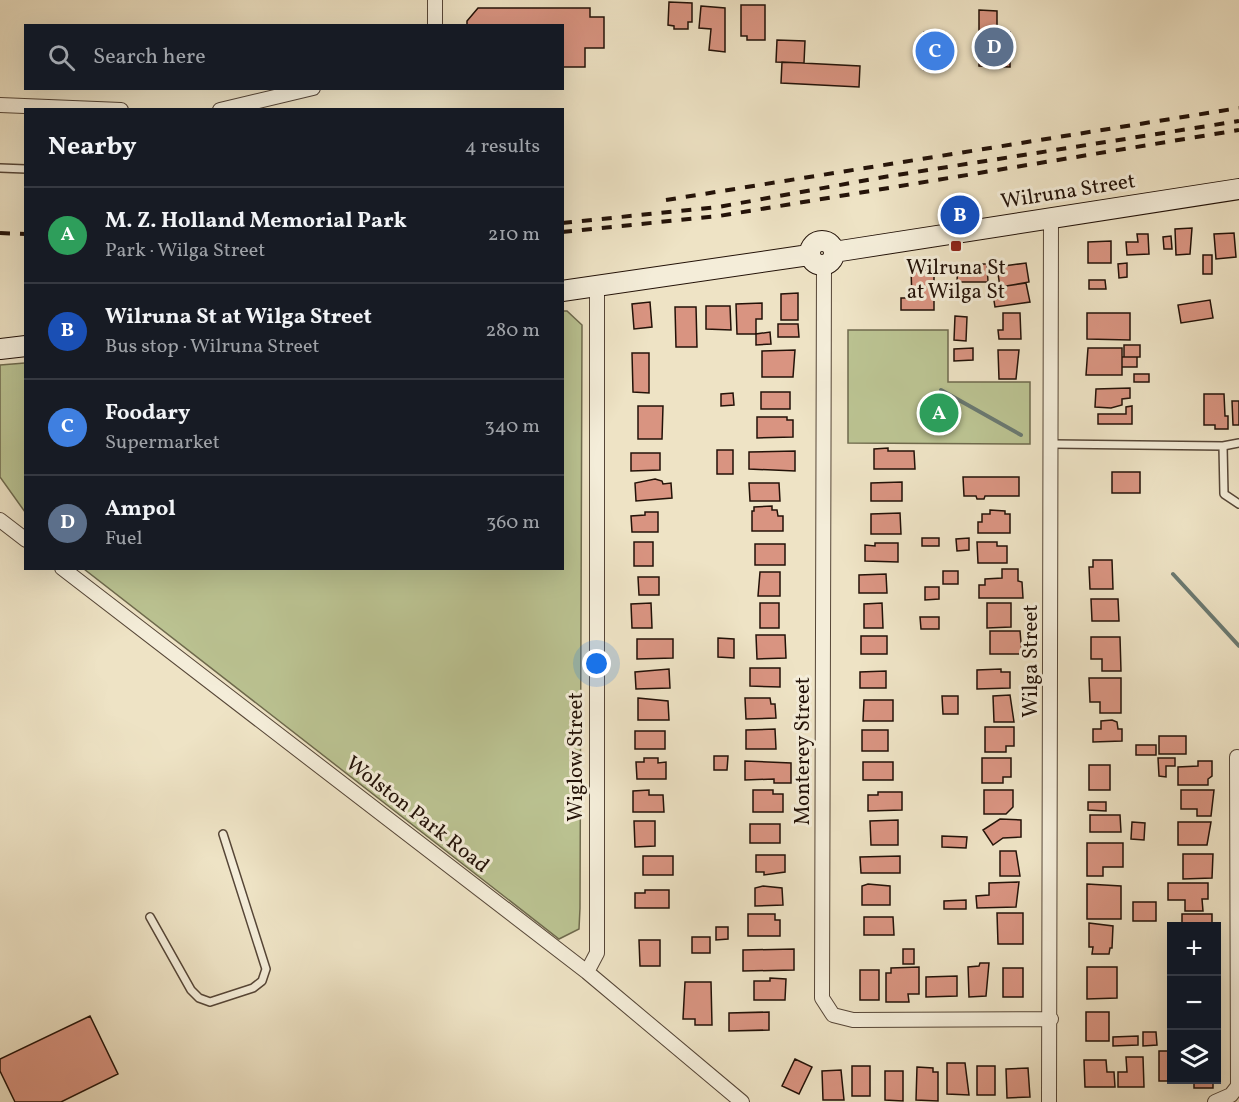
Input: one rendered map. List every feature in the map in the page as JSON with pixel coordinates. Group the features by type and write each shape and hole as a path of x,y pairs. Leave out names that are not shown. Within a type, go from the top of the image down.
{"main road":[{"name":"Wilruna Street","path":"564,291 823,257 1239,189"},
{"path":"0,349 24,346"}],"street":[{"path":"435,0 435,24"},
{"path":"228,108 305,90"},
{"path":"0,105 73,108"},
{"name":"Wilga Street","path":"1049,1102 1053,444 1051,219"},
{"name":"Monterey Street","path":"823,257 822,998 833,1014 853,1020 1051,1019"},
{"name":"Wiglow Street","path":"586,972 597,953 597,287"},
{"path":"0,520 24,538"},
{"name":"Wolston Park Road","path":"65,570 586,972 742,1102"},
{"path":"1215,1102 1231,1095 1238,1086 1237,757"}],"lane":[{"path":"0,168 24,169"},
{"path":"1053,444 1223,446 1239,442"},
{"path":"1223,446 1224,494 1239,504"},
{"path":"150,916 191,990 200,998 210,1002 253,988 262,981 266,969 223,834"}],"green space":[{"path":"564,311 567,311 582,325 580,908 579,929 559,939 85,570 564,570"},
{"path":"848,330 948,330 948,382 1030,382 1030,444 848,443"},
{"path":"24,363 24,511 0,477 0,365"}],"building":[{"path":"669,2 692,3 692,22 688,22 688,29 674,29 674,26 668,25"},
{"path":"741,5 765,5 765,40 747,40 747,36 741,36"},
{"path":"701,6 725,8 725,52 709,50 711,29 699,28"},
{"path":"478,8 590,8 590,17 604,17 604,48 585,48 585,67 564,67 564,24 467,24"},
{"path":"979,10 997,11 997,32 1010,32 1010,67 979,66"},
{"path":"924,32 945,32 945,70 924,70"},
{"path":"777,40 805,41 804,63 776,62"},
{"path":"782,62 860,66 859,87 781,83"},
{"path":"1192,228 1190,254 1176,255 1175,229"},
{"path":"1234,233 1236,257 1216,259 1214,234"},
{"path":"1137,234 1148,234 1149,254 1127,255 1126,242 1138,242"},
{"path":"1171,236 1172,249 1164,249 1163,237"},
{"path":"1111,241 1111,263 1088,263 1088,242"},
{"path":"1203,255 1212,255 1212,274 1203,274"},
{"path":"1026,263 1029,282 1000,287 997,267"},
{"path":"1127,263 1127,277 1119,278 1118,264"},
{"path":"958,264 987,264 988,282 957,282"},
{"path":"911,270 934,270 934,310 901,310 901,298 912,298"},
{"path":"1089,280 1105,280 1106,289 1089,289"},
{"path":"1026,283 1030,302 995,307 992,288"},
{"path":"798,293 798,320 781,320 781,294"},
{"path":"1210,300 1213,318 1181,323 1178,305"},
{"path":"650,302 652,327 634,329 632,304"},
{"path":"762,303 762,319 756,319 756,334 737,334 736,304"},
{"path":"706,306 730,306 731,330 706,329"},
{"path":"675,307 696,307 697,347 676,347"},
{"path":"1003,313 1020,313 1021,339 999,339 998,330 1003,330"},
{"path":"1087,313 1130,313 1130,340 1087,339"},
{"path":"955,316 967,317 966,341 954,340"},
{"path":"778,324 798,324 799,337 778,337"},
{"path":"770,332 771,344 756,345 756,334"},
{"path":"1124,345 1140,345 1140,357 1124,357"},
{"path":"973,348 973,360 954,361 954,349"},
{"path":"1088,348 1122,348 1122,375 1086,375"},
{"path":"795,350 793,377 762,377 762,351"},
{"path":"998,350 1019,350 1016,379 999,379"},
{"path":"632,353 649,353 649,393 633,392"},
{"path":"1122,357 1137,357 1137,367 1122,367"},
{"path":"1134,374 1149,374 1149,382 1134,382"},
{"path":"1130,388 1130,398 1122,399 1122,405 1111,408 1095,407 1096,389"},
{"path":"761,392 790,392 790,409 761,409"},
{"path":"733,393 734,405 721,406 721,394"},
{"path":"1204,394 1224,394 1228,429 1215,429 1215,425 1204,425"},
{"path":"1232,401 1239,401 1239,425 1233,425"},
{"path":"638,406 663,406 662,439 638,439"},
{"path":"1132,406 1132,424 1098,424 1098,414 1126,414 1126,407"},
{"path":"757,417 787,417 787,420 793,420 793,437 757,438"},
{"path":"888,448 888,451 914,451 915,469 874,469 874,449"},
{"path":"717,450 733,450 733,474 717,474"},
{"path":"795,451 795,471 749,469 749,452"},
{"path":"631,453 660,453 660,470 631,471"},
{"path":"1112,472 1140,472 1140,493 1112,493"},
{"path":"963,477 1019,477 1019,496 985,496 984,499 977,499 976,496 964,496"},
{"path":"655,479 662,481 663,484 671,483 672,498 636,501 635,483"},
{"path":"902,482 902,501 871,501 871,483"},
{"path":"749,483 779,483 780,501 750,501"},
{"path":"772,506 772,510 777,510 778,516 783,516 783,531 752,531 754,507"},
{"path":"990,510 1005,511 1005,514 1010,514 1010,533 978,533 978,522 982,522 982,514 990,514"},
{"path":"645,512 658,512 658,532 632,532 631,516 645,515"},
{"path":"900,513 901,534 871,534 871,514"},
{"path":"922,538 939,538 939,546 922,546"},
{"path":"969,538 969,550 957,551 956,539"},
{"path":"634,542 653,542 653,566 634,566"},
{"path":"977,542 997,542 997,546 1007,546 1007,563 978,563"},
{"path":"875,543 898,543 898,562 865,561 865,545 875,546"},
{"path":"755,544 785,544 785,565 755,565"},
{"path":"1093,560 1112,560 1113,589 1090,589 1089,567 1093,567"},
{"path":"1002,569 1018,569 1018,581 1022,582 1023,598 979,598 979,585 985,585 985,579 1002,578"},
{"path":"943,571 958,571 958,584 943,584"},
{"path":"760,572 780,572 780,596 758,596"},
{"path":"886,574 887,593 859,593 859,575"},
{"path":"638,577 659,577 659,595 639,595"},
{"path":"925,587 939,587 939,599 925,600"},
{"path":"1091,599 1118,599 1119,621 1092,621"},
{"path":"651,603 652,628 632,628 631,604"},
{"path":"760,603 779,603 779,628 760,628"},
{"path":"882,603 883,628 864,628 864,604"},
{"path":"987,603 1011,603 1011,627 987,628"},
{"path":"920,617 939,617 939,629 921,629"},
{"path":"990,631 1020,631 1022,654 990,654"},
{"path":"756,635 785,635 786,658 757,659"},
{"path":"861,636 887,636 887,654 861,654"},
{"path":"1091,637 1120,637 1121,671 1102,671 1102,659 1091,659"},
{"path":"718,638 734,639 734,658 718,657"},
{"path":"637,639 673,639 673,658 637,659"},
{"path":"750,668 780,668 780,687 750,686"},
{"path":"669,669 670,688 636,689 635,672"},
{"path":"1001,669 1001,672 1010,672 1010,688 977,689 977,670"},
{"path":"886,671 886,688 860,688 860,672"},
{"path":"1089,678 1121,678 1121,713 1100,713 1100,702 1090,702"},
{"path":"1010,695 1014,722 994,722 993,696"},
{"path":"942,696 958,696 958,714 943,714"},
{"path":"638,698 668,701 669,720 638,720"},
{"path":"745,698 770,698 771,704 775,704 776,718 746,719"},
{"path":"864,700 893,700 893,721 863,721"},
{"path":"1101,721 1117,722 1118,729 1122,729 1122,741 1093,742 1093,729 1101,729"},
{"path":"985,727 1014,727 1014,746 1006,746 1006,752 985,752"},
{"path":"775,729 776,749 746,749 746,730"},
{"path":"862,730 888,730 888,751 862,751"},
{"path":"635,731 665,731 665,749 635,749"},
{"path":"1159,736 1186,736 1186,754 1159,754"},
{"path":"1136,745 1156,745 1156,755 1136,755"},
{"path":"714,756 728,756 727,770 714,770"},
{"path":"644,758 658,758 658,763 666,762 666,779 637,779 636,762 644,762"},
{"path":"982,758 1011,758 1011,777 1003,777 1003,783 982,783"},
{"path":"1158,758 1175,758 1175,766 1166,766 1166,777 1159,776"},
{"path":"745,761 791,763 791,783 774,783 774,779 745,780"},
{"path":"1198,761 1212,761 1212,776 1208,779 1208,785 1178,785 1178,767 1198,766"},
{"path":"863,762 893,762 893,780 863,780"},
{"path":"1089,765 1110,765 1110,790 1089,790"},
{"path":"649,790 649,795 663,795 664,812 633,812 633,791"},
{"path":"753,790 773,790 773,794 783,794 783,812 753,812"},
{"path":"984,790 1013,790 1013,807 1006,814 984,814"},
{"path":"1181,790 1214,790 1211,816 1197,816 1197,809 1181,809"},
{"path":"878,792 902,792 902,810 868,811 868,795 878,795"},
{"path":"1088,802 1106,802 1106,811 1088,810"},
{"path":"1090,815 1120,815 1121,832 1090,832"},
{"path":"1000,819 1021,820 1021,837 1003,838 993,845 983,830"},
{"path":"898,820 898,845 871,845 870,821"},
{"path":"634,821 655,821 655,846 635,847"},
{"path":"1132,822 1145,823 1144,840 1131,839"},
{"path":"1178,822 1211,822 1207,845 1178,845"},
{"path":"750,824 780,824 780,843 750,843"},
{"path":"942,836 967,837 966,848 942,847"},
{"path":"1087,843 1123,843 1123,867 1103,867 1103,876 1087,876"},
{"path":"1000,851 1016,851 1020,876 1000,876"},
{"path":"1183,854 1213,854 1212,878 1183,879"},
{"path":"756,855 785,855 785,872 764,875 764,872 756,872"},
{"path":"643,856 673,856 673,875 643,875"},
{"path":"900,856 900,873 861,873 860,857"},
{"path":"1019,882 1016,907 977,908 976,896 989,895 989,883"},
{"path":"1168,883 1208,883 1208,899 1202,899 1203,911 1185,911 1185,900 1168,900"},
{"path":"868,884 890,886 890,905 862,905 862,886"},
{"path":"1087,884 1121,886 1121,919 1087,919"},
{"path":"763,886 782,888 783,905 755,906 755,888"},
{"path":"645,890 669,890 669,908 635,908 635,893 645,893"},
{"path":"966,900 966,909 944,909 944,901"},
{"path":"1133,902 1156,902 1156,921 1133,921"},
{"path":"997,913 1023,913 1023,944 998,944"},
{"path":"748,914 775,914 775,920 780,920 780,936 748,936"},
{"path":"1182,914 1212,914 1212,922 1182,922"},
{"path":"864,917 893,917 894,935 864,935"},
{"path":"1089,923 1113,926 1112,948 1109,954 1092,954 1093,947 1089,947"},
{"path":"716,927 728,927 728,939 716,940"},
{"path":"692,937 710,937 710,953 692,953"},
{"path":"639,940 660,940 660,966 640,966"},
{"path":"794,949 794,970 743,971 743,950"},
{"path":"903,949 914,949 914,964 903,964"},
{"path":"980,963 989,963 986,996 969,997 968,967 979,966"},
{"path":"919,967 919,994 908,994 909,1002 886,1002 886,973 891,973 891,968"},
{"path":"1087,967 1117,967 1117,998 1087,999"},
{"path":"1003,968 1023,968 1023,997 1003,997"},
{"path":"860,970 879,970 879,1000 860,1000"},
{"path":"957,976 957,996 926,997 926,977"},
{"path":"770,978 786,979 785,1000 754,1000 754,981 770,981"},
{"path":"685,982 711,982 712,1025 695,1025 695,1019 683,1019"},
{"path":"769,1012 769,1030 729,1031 729,1013"},
{"path":"1086,1012 1109,1012 1109,1041 1086,1041"},
{"path":"90,1016 118,1074 61,1102 15,1102 0,1071 0,1059"},
{"path":"1143,1032 1156,1032 1157,1045 1143,1046"},
{"path":"1138,1036 1138,1045 1113,1046 1113,1037"},
{"path":"1159,1051 1167,1051 1167,1081 1159,1081"},
{"path":"1126,1057 1143,1057 1144,1087 1118,1087 1118,1072 1127,1072"},
{"path":"795,1059 812,1067 799,1094 782,1086"},
{"path":"1084,1060 1106,1060 1107,1072 1114,1072 1115,1087 1085,1087"},
{"path":"947,1063 965,1063 969,1095 947,1094"},
{"path":"852,1066 870,1066 870,1096 852,1096"},
{"path":"977,1066 995,1066 995,1095 977,1095"},
{"path":"917,1067 933,1068 933,1072 938,1072 938,1101 916,1100"},
{"path":"1028,1068 1030,1097 1007,1098 1006,1069"},
{"path":"841,1070 844,1100 823,1100 822,1071"},
{"path":"885,1071 903,1071 903,1101 885,1100"},
{"path":"1194,1084 1213,1084 1213,1088 1194,1088"}],"waterway":[{"path":"941,390 1021,435"},
{"path":"1173,574 1239,646"}],"railway":[{"path":"666,200 1239,108"},
{"path":"564,223 718,207 884,177 1239,121"},
{"path":"564,232 719,216 1239,130"},
{"path":"0,233 24,234"}],"place":[{"name":"Ampol","path":"994,47"},
{"name":"Foodary","path":"935,51"},
{"name":"Wilruna St at Wilga Street","path":"960,215"},
{"name":"Wilruna St at Wilga St","path":"956,246"},
{"name":"M. Z. Holland Memorial Park","path":"939,413"}]}
